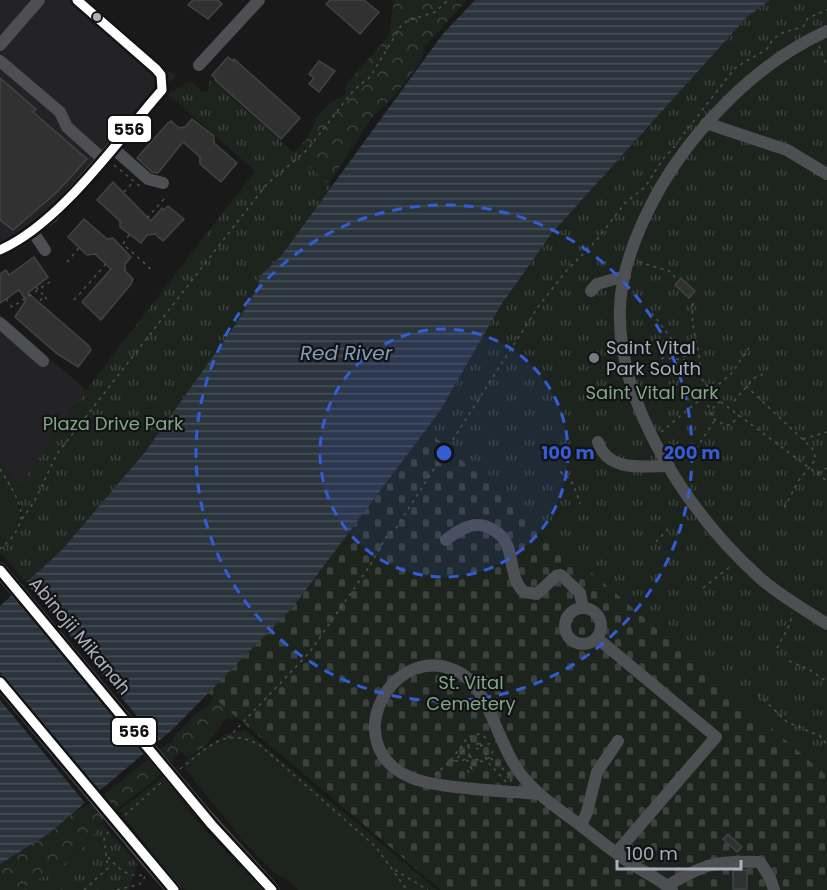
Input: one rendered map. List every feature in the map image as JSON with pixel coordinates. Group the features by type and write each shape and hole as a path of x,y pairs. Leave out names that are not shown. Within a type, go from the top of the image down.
{"main road":[{"name":"Abinojii Mikanah","path":"0,570 200,810 272,890"},
{"path":"0,682 144,862 174,890"}],"street":[{"path":"0,45 39,0"},
{"path":"0,250 33,232 64,205 162,90 161,75 78,0"},
{"path":"200,65 259,0"},
{"path":"821,34 803,43 758,73 706,123 666,177 643,224 630,259 620,306 622,336 635,397 654,439 688,496 740,558 761,579 827,624"},
{"path":"0,62 60,112 68,127 104,159"},
{"path":"706,123 787,150 827,174"},
{"path":"114,149 148,179 163,183"},
{"path":"33,232 45,250"},
{"path":"591,291 597,284 625,276"},
{"path":"0,323 43,361"},
{"path":"598,442 604,455 623,466 669,466"},
{"path":"446,540 464,528 481,525 488,527 505,539 511,553 516,583 525,592 537,594 556,576 561,575 580,593 583,608"},
{"path":"583,608 598,616 601,627 597,638"},
{"path":"583,608 568,616 567,633 580,644 597,638"},
{"path":"597,638 716,737 616,853"},
{"path":"538,794 432,783 413,778 397,770 378,747 376,707 382,696 401,676 426,667 439,667 461,674 480,693 496,742 522,776 538,794 616,853 670,888 704,866 731,861 760,862 774,890"},
{"path":"581,826 597,772 618,741"}],"path":[{"path":"0,549 14,537 57,454 267,185 307,150 354,90 369,77 401,26 407,21 435,12 448,0"},
{"path":"803,43 803,27 808,18 827,10"},
{"path":"228,738 309,653 369,567 386,537 396,528 507,352 558,280 596,241 626,203 645,187 663,159 708,102 724,86 735,68 766,49 772,39 784,32 803,27"},
{"path":"821,34 827,66"},
{"path":"124,192 133,181"},
{"path":"147,218 166,197"},
{"path":"129,235 122,245 153,271"},
{"path":"67,262 79,248"},
{"path":"630,259 669,272 675,277"},
{"path":"74,300 106,264"},
{"path":"6,299 12,307 52,280"},
{"path":"37,288 48,301"},
{"path":"39,302 44,296"},
{"path":"693,303 692,324 701,363 700,377"},
{"path":"652,313 686,361 720,401 827,481"},
{"path":"654,439 731,374 749,348"},
{"path":"650,369 663,358 686,361"},
{"path":"734,401 754,378 766,373"},
{"path":"746,386 812,448 816,459 799,480 783,510"},
{"path":"702,398 715,420 725,425 735,423 739,414"},
{"path":"711,410 720,401"},
{"path":"692,455 715,420"},
{"path":"803,439 827,432"},
{"path":"818,473 827,468"},
{"path":"0,469 20,503 22,519"},
{"path":"560,472 566,475 574,487 580,504"},
{"path":"656,542 668,529"},
{"path":"703,588 740,558"},
{"path":"777,648 797,605"},
{"path":"789,661 810,669 827,682"},
{"path":"758,694 787,722 820,736 827,745"},
{"path":"453,761 451,757 471,737 483,735 496,742"},
{"path":"179,769 210,746 228,738 242,736 261,746 376,847 407,890"},
{"path":"469,756 471,737"},
{"path":"432,783 436,774 469,747 476,747 475,744 480,743 480,746 496,742"},
{"path":"453,761 465,760 476,765 477,762 491,756 496,742"},
{"path":"484,754 491,756 511,776 510,781 506,782 486,760 484,754"},
{"path":"465,760 465,757 469,756"},
{"path":"469,756 478,760 477,762"},
{"path":"123,818 163,782"},
{"path":"84,890 105,873 109,862 104,839 115,825"},
{"path":"107,856 120,869 130,874 146,874"},
{"path":"117,890 140,884 146,874 144,862"},
{"path":"394,870 428,890"}],"shaded area":[{"path":"0,0 80,0 167,71 176,75 70,199 0,250"},
{"path":"0,315 86,390 19,487 0,462"}],"green space":[{"path":"394,0 467,0 425,46 419,64 395,95 371,119 326,188 289,157 307,139 316,118 331,102 345,95 347,83 389,36"},
{"name":"Saint Vital Park","path":"770,0 827,0 827,776 426,429 440,411 501,305 552,233 747,17"},
{"name":"Plaza Drive Park","path":"210,78 331,186 281,257 260,276 257,288 238,321 145,452 61,551 26,583 0,552 18,530 22,520 18,496 19,487 86,390 255,171 168,94 190,81 201,91 208,92"},
{"path":"499,338 244,718 226,719 205,746 187,758 181,751 157,778 105,818 93,836 65,865 19,890 0,890 0,864 48,834 70,815 100,798 167,744 173,742 172,739 194,715 257,661"},
{"name":"St. Vital Cemetery","path":"426,429 827,776 827,890 441,890 208,693 293,607"},
{"path":"0,462 19,487 21,518 17,531 0,549"},
{"path":"245,730 437,890 298,890 291,882 276,874 243,841 185,769 184,762 224,735"},
{"path":"163,777 194,817 261,890 185,890 167,874 119,810"},
{"path":"102,823 137,864 129,890 19,890 55,870 75,855"}],"water":[{"name":"Red River","path":"475,0 770,0 747,17 552,233 501,305 440,411 293,607 173,729 48,834 0,864 0,606 61,551 145,452 238,321 257,288 260,276 281,256 442,35"}],"pier":[{"path":"24,580 160,744 146,754 11,592"},
{"path":"0,672 100,792 86,804 0,700"}],"building":[{"path":"193,0 218,0 222,4 208,19 188,5"},
{"path":"330,0 364,0 379,12 360,34 326,4"},
{"path":"228,57 233,61 234,59 300,118 281,139 215,80 212,75"},
{"path":"319,61 335,71 319,92 309,84 314,78 309,74"},
{"path":"0,78 36,109 33,112 87,159 57,192 13,230 0,220"},
{"path":"192,119 214,136 214,143 237,163 221,182 200,164 200,157 183,142 158,173 152,172 137,158 171,121 179,128 185,127"},
{"path":"113,182 151,221 162,208 164,210 168,206 184,219 163,241 155,234 147,235 141,243 120,227 120,221 97,200"},
{"path":"84,219 107,239 113,238 131,257 125,264 125,271 133,279 131,284 101,320 82,302 111,269 95,254 87,255 68,237"},
{"path":"34,257 48,277 28,293 89,346 91,350 78,367 56,353 15,317 26,300 19,290 0,303 0,274 6,270 9,275"},
{"path":"681,278 695,291 689,298 675,285"},
{"path":"728,834 742,847 737,852 723,839"},
{"path":"733,870 747,870 747,889 733,889"}],"transit line":[{"name":"556","path":"0,250 45,221 66,201 162,90 161,75 156,69 77,0"},
{"name":"556","path":"0,570 212,825 272,890"},
{"name":"556","path":"0,682 174,890"}],"place":[{"name":"Saint Vital Park South","path":"594,358"}]}
